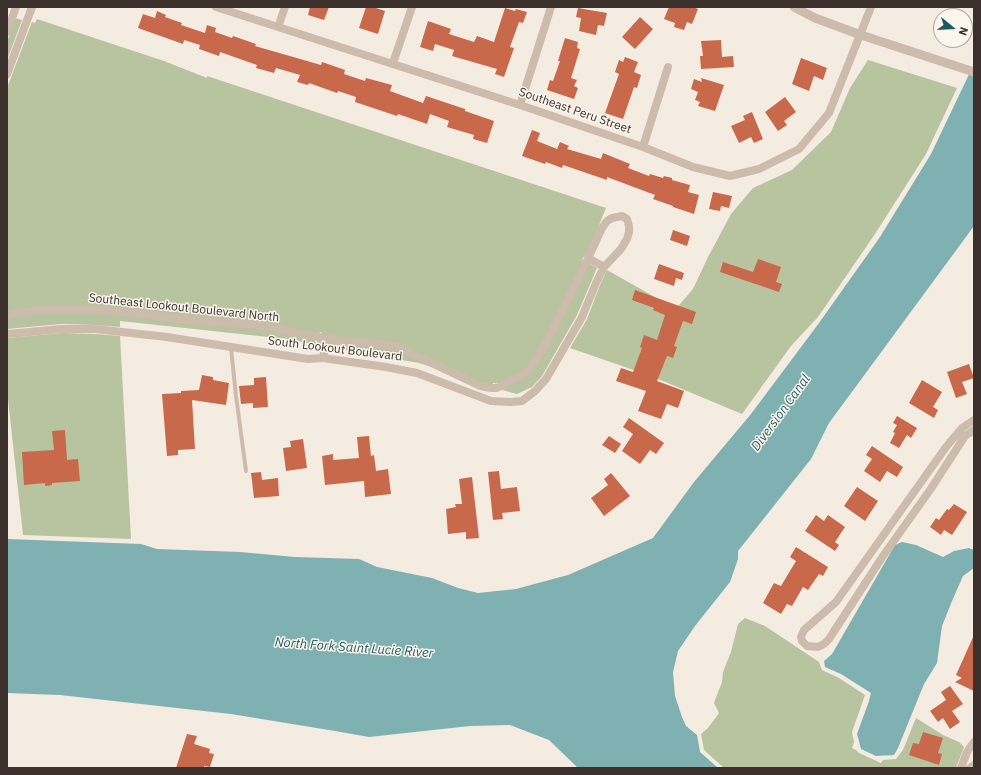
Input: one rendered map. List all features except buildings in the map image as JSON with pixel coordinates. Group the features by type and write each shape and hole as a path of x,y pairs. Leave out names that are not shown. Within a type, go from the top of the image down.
{"street":[{"path":"7,32 16,7"},
{"path":"7,74 32,7"},
{"name":"Southeast Peru Street","path":"216,7 520,105 643,147 693,167 730,176 759,168 799,149 829,113 871,7"},
{"path":"278,27 285,7"},
{"path":"393,63 412,7"},
{"path":"520,105 551,7"},
{"path":"794,7 815,18 860,35 974,72"},
{"path":"643,147 668,67"},
{"path":"497,401 497,388 530,370 545,345 602,228 607,221 612,218 622,216 627,219 629,232 627,239 621,249 604,267 588,258"},
{"name":"South Lookout Boulevard","path":"7,334 62,329 95,329 167,336 231,348 308,359 323,358 386,367 417,373 482,398 497,401 522,401 546,379 582,317 604,267"},
{"name":"Southeast Lookout Boulevard North","path":"7,316 40,310 108,310 179,319 256,325 342,341 384,344 398,348 480,386 497,388"},
{"path":"319,337 323,346 323,358"},
{"path":"968,431 946,447 856,576 836,602 804,630 801,637 807,646 818,646 824,644 829,639 909,518 930,490 968,431 974,420"},
{"path":"901,512 909,518"},
{"path":"856,576 865,583"},
{"path":"961,768 967,752 974,742"},
{"path":"970,768 974,765"}],"lane":[{"path":"231,348 246,471"}],"green space":[{"path":"15,18 22,20 7,60 7,42"},
{"path":"37,19 164,61 207,78 207,76 606,208 588,252 582,259 597,268 577,315 542,376 532,387 517,394 502,390 502,384 493,383 492,387 419,363 328,347 321,332 312,335 317,345 287,339 120,321 120,327 61,324 7,329 7,88 32,22 35,23"},
{"path":"868,60 957,88 926,154 875,234 818,317 791,346 742,414 651,376 570,348 587,319 607,270 669,305 669,317 693,289 731,214 753,188 792,170 831,132 850,88"},
{"path":"62,333 120,336 131,539 23,535 7,390 7,338"},
{"path":"745,618 765,626 819,662 822,670 839,678 865,695 852,732 854,742 852,748 859,753 881,763 883,760 896,759 903,750 916,718 943,735 959,742 964,747 956,768 724,768 704,750 701,734 708,728 719,713 714,703 722,682 723,672 731,652 738,624"}],"water":[{"path":"974,64 974,226 829,423 811,459 738,551 738,559 730,582 695,626 678,651 673,672 675,696 682,717 686,726 697,735 700,752 718,768 578,768 549,740 510,725 470,726 369,737 231,714 60,695 7,693 7,539 141,544 157,549 359,559 377,567 432,578 458,588 478,593 516,589 568,575 653,538 694,482 751,414 819,323 880,237 931,154"},
{"path":"902,542 916,545 943,557 954,551 969,548 974,550 974,568 963,576 952,601 942,626 937,663 924,684 898,748 894,755 876,756 861,749 857,734 871,693 841,674 825,667 824,661 832,654 895,545"}],"water label":[{"name":"Diversion Canal","path":"781,413"},
{"name":"North Fork Saint Lucie River","path":"354,648"}]}
